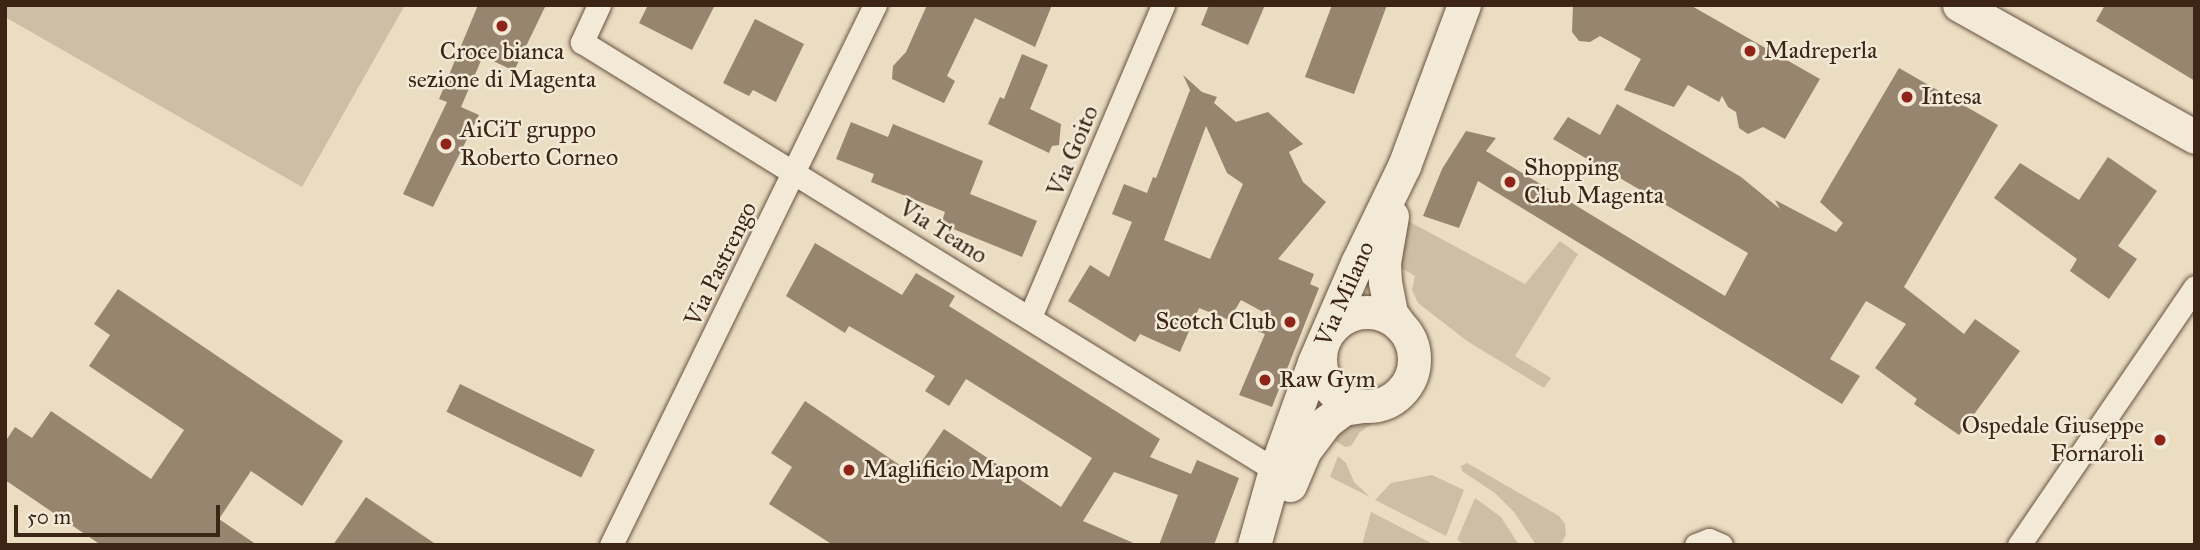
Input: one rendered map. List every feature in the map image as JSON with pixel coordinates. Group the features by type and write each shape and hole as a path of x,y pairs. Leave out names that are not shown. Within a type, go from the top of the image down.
{"street":[{"name":"Via Teano","path":"599,5 582,42 796,171 1275,470"},
{"name":"Via Pastrengo","path":"611,545 875,5"},
{"name":"Via Goito","path":"1030,317 1163,5"},
{"name":"Via Milano","path":"1254,545 1275,470 1323,342 1404,166 1464,5"},
{"path":"1959,5 2195,137"},
{"name":"Via Milano","path":"1399,324 1391,313 1387,298 1384,263 1404,166"},
{"path":"2019,545 2195,287"},
{"path":"1262,545 1305,450 1320,428 1339,411 1363,406 1391,399 1410,377 1413,350 1399,324 1382,314 1360,312 1337,322 1323,342 1320,363 1326,383 1342,399 1363,406"},
{"path":"1696,545 1709,540 1721,545"}],"shaded area":[{"path":"5,5 405,5 302,187 5,17"},
{"path":"1408,221 1525,284 1560,241 1578,254 1515,356 1551,378 1544,388 1467,341 1418,303 1412,290 1415,276 1395,264"},
{"path":"1375,422 1360,432 1351,446 1345,447 1328,436 1347,424"},
{"path":"1338,456 1346,463 1354,482 1370,497 1330,477"},
{"path":"1467,463 1559,516 1565,524 1566,535 1561,544 1536,545 1514,512 1495,493 1462,471 1461,466"},
{"path":"1432,475 1464,490 1446,536 1375,500 1391,483"},
{"path":"1475,498 1501,517 1519,545 1466,545 1457,540"},
{"path":"1371,512 1435,545 1362,545"}],"building":[{"path":"478,5 546,5 514,71 483,56 461,107 479,115 433,207 403,194 447,102 439,99"},
{"path":"648,5 715,5 692,50 639,23"},
{"path":"927,5 1052,5 1035,47 975,18 947,76 955,81 944,103 892,79 893,66 906,52"},
{"path":"1209,5 1265,5 1248,45 1201,25"},
{"path":"1332,5 1387,5 1354,94 1305,77"},
{"path":"1573,5 1690,5 1820,79 1785,139 1763,127 1748,134 1739,128 1736,112 1728,107 1722,96 1719,102 1688,85 1674,107 1624,90 1641,59 1600,36 1590,42 1579,41 1572,32"},
{"path":"2105,5 2195,5 2195,81 2096,21"},
{"path":"755,19 804,44 776,102 753,90 749,96 723,83"},
{"path":"1022,54 1048,65 1030,109 1061,124 1059,145 1052,146 1049,153 988,124 1000,97 1004,99"},
{"path":"1899,68 1998,125 1904,287 1964,334 1975,319 2020,351 1959,435 1914,404 1917,399 1875,368 1906,324 1866,301 1830,359 1860,376 1842,404 1478,181 1459,228 1423,216 1442,169 1466,131 1496,138 1486,151 1725,296 1748,253 1553,139 1568,117 1600,135 1617,104 1741,177 1780,209 1775,200 1836,232 1843,223 1820,202"},
{"path":"1183,75 1202,92 1217,97 1214,103 1236,122 1268,112 1303,144 1289,152 1303,182 1326,202 1278,259 1314,274 1310,284 1319,288 1272,407 1239,395 1265,334 1257,331 1265,313 1241,300 1229,320 1199,308 1180,352 1140,334 1135,342 1068,301 1090,265 1109,277 1132,222 1112,214 1124,184 1147,193 1153,177 1156,178 1190,90","holes":["1206,126 1227,173 1243,184 1210,259 1164,240"]},
{"path":"851,122 888,137 893,124 983,161 970,194 1037,221 1022,257 941,224 945,212 871,182 874,174 836,159"},
{"path":"2108,157 2157,191 2118,246 2137,259 2109,299 2070,271 2077,259 1994,198 2020,163 2079,200"},
{"path":"815,243 902,295 916,273 955,296 949,306 1160,439 1150,457 1191,474 1197,460 1239,478 1214,545 1159,545 1178,495 1114,472 1083,521 1138,545 833,545 769,504 792,467 771,453 805,401 913,474 944,429 1061,507 1092,458 966,379 949,406 925,391 935,376 849,326 845,333 786,296"},
{"path":"118,289 343,441 302,506 251,471 219,519 257,545 101,545 5,480 5,442 15,427 32,438 51,411 151,479 184,430 89,366 110,335 94,324"},
{"path":"460,384 595,450 581,478 446,412"},
{"path":"366,497 437,545 333,545"}],"place":[{"name":"Croce bianca sezione di Magenta","path":"502,26"},
{"name":"Madreperla","path":"1750,51"},
{"name":"Intesa","path":"1907,97"},
{"name":"AiCiT gruppo Roberto Corneo","path":"446,144"},
{"name":"Shopping Club Magenta","path":"1510,182"},
{"name":"Scotch Club","path":"1290,322"},
{"name":"Raw Gym","path":"1265,380"},
{"name":"Ospedale Giuseppe Fornaroli","path":"2160,440"},
{"name":"Maglificio Mapom","path":"849,470"}]}
